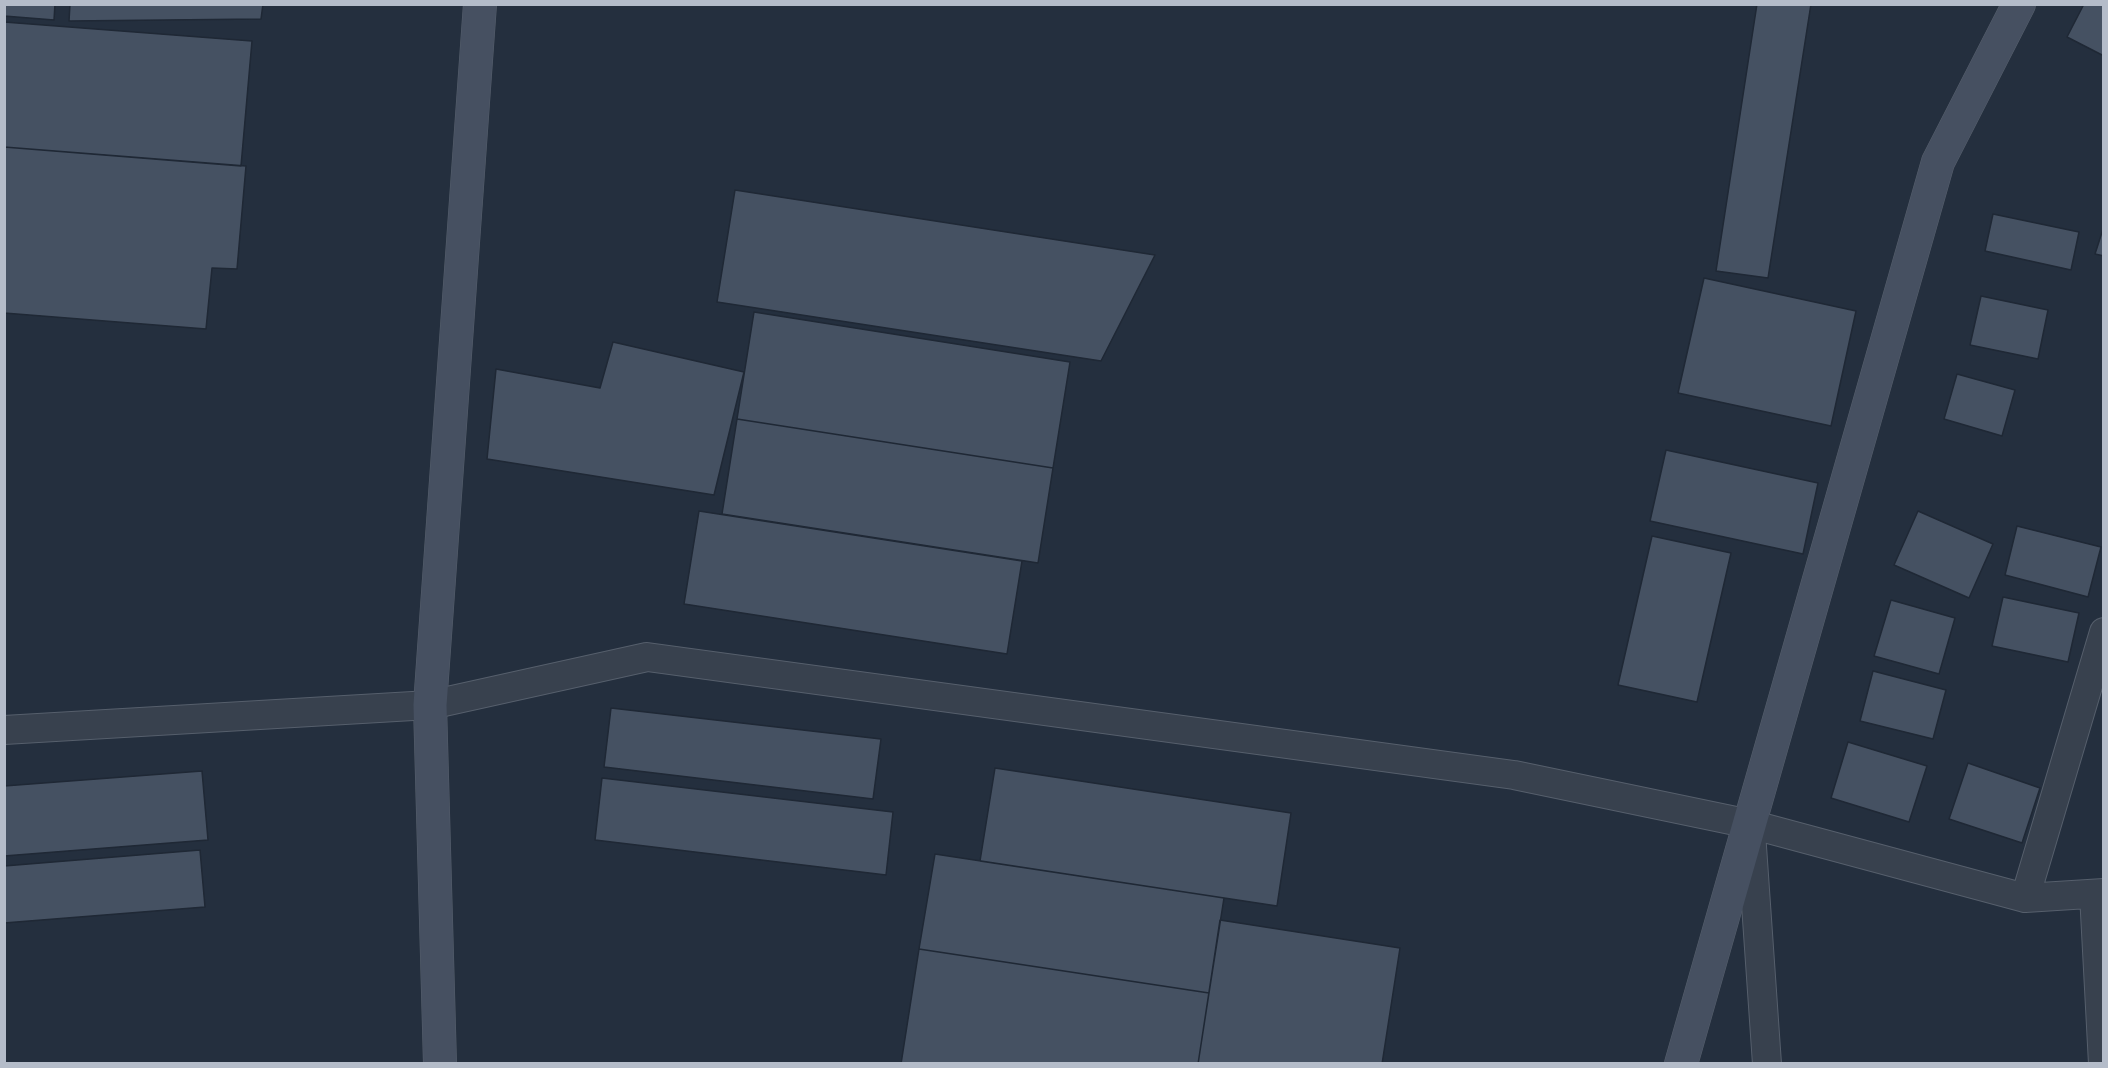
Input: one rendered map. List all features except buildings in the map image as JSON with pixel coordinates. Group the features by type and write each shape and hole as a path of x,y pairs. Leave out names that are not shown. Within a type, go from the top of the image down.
{"street":[{"path":"440,1064 430,705 480,4"},
{"path":"1681,1064 1938,162 2019,4"},
{"path":"2025,898 2103,632"},
{"path":"4,730 430,705 647,657 1514,775 1750,824 2025,898 2099,894 2103,1064"},
{"path":"1750,824 1767,1064"}]}
